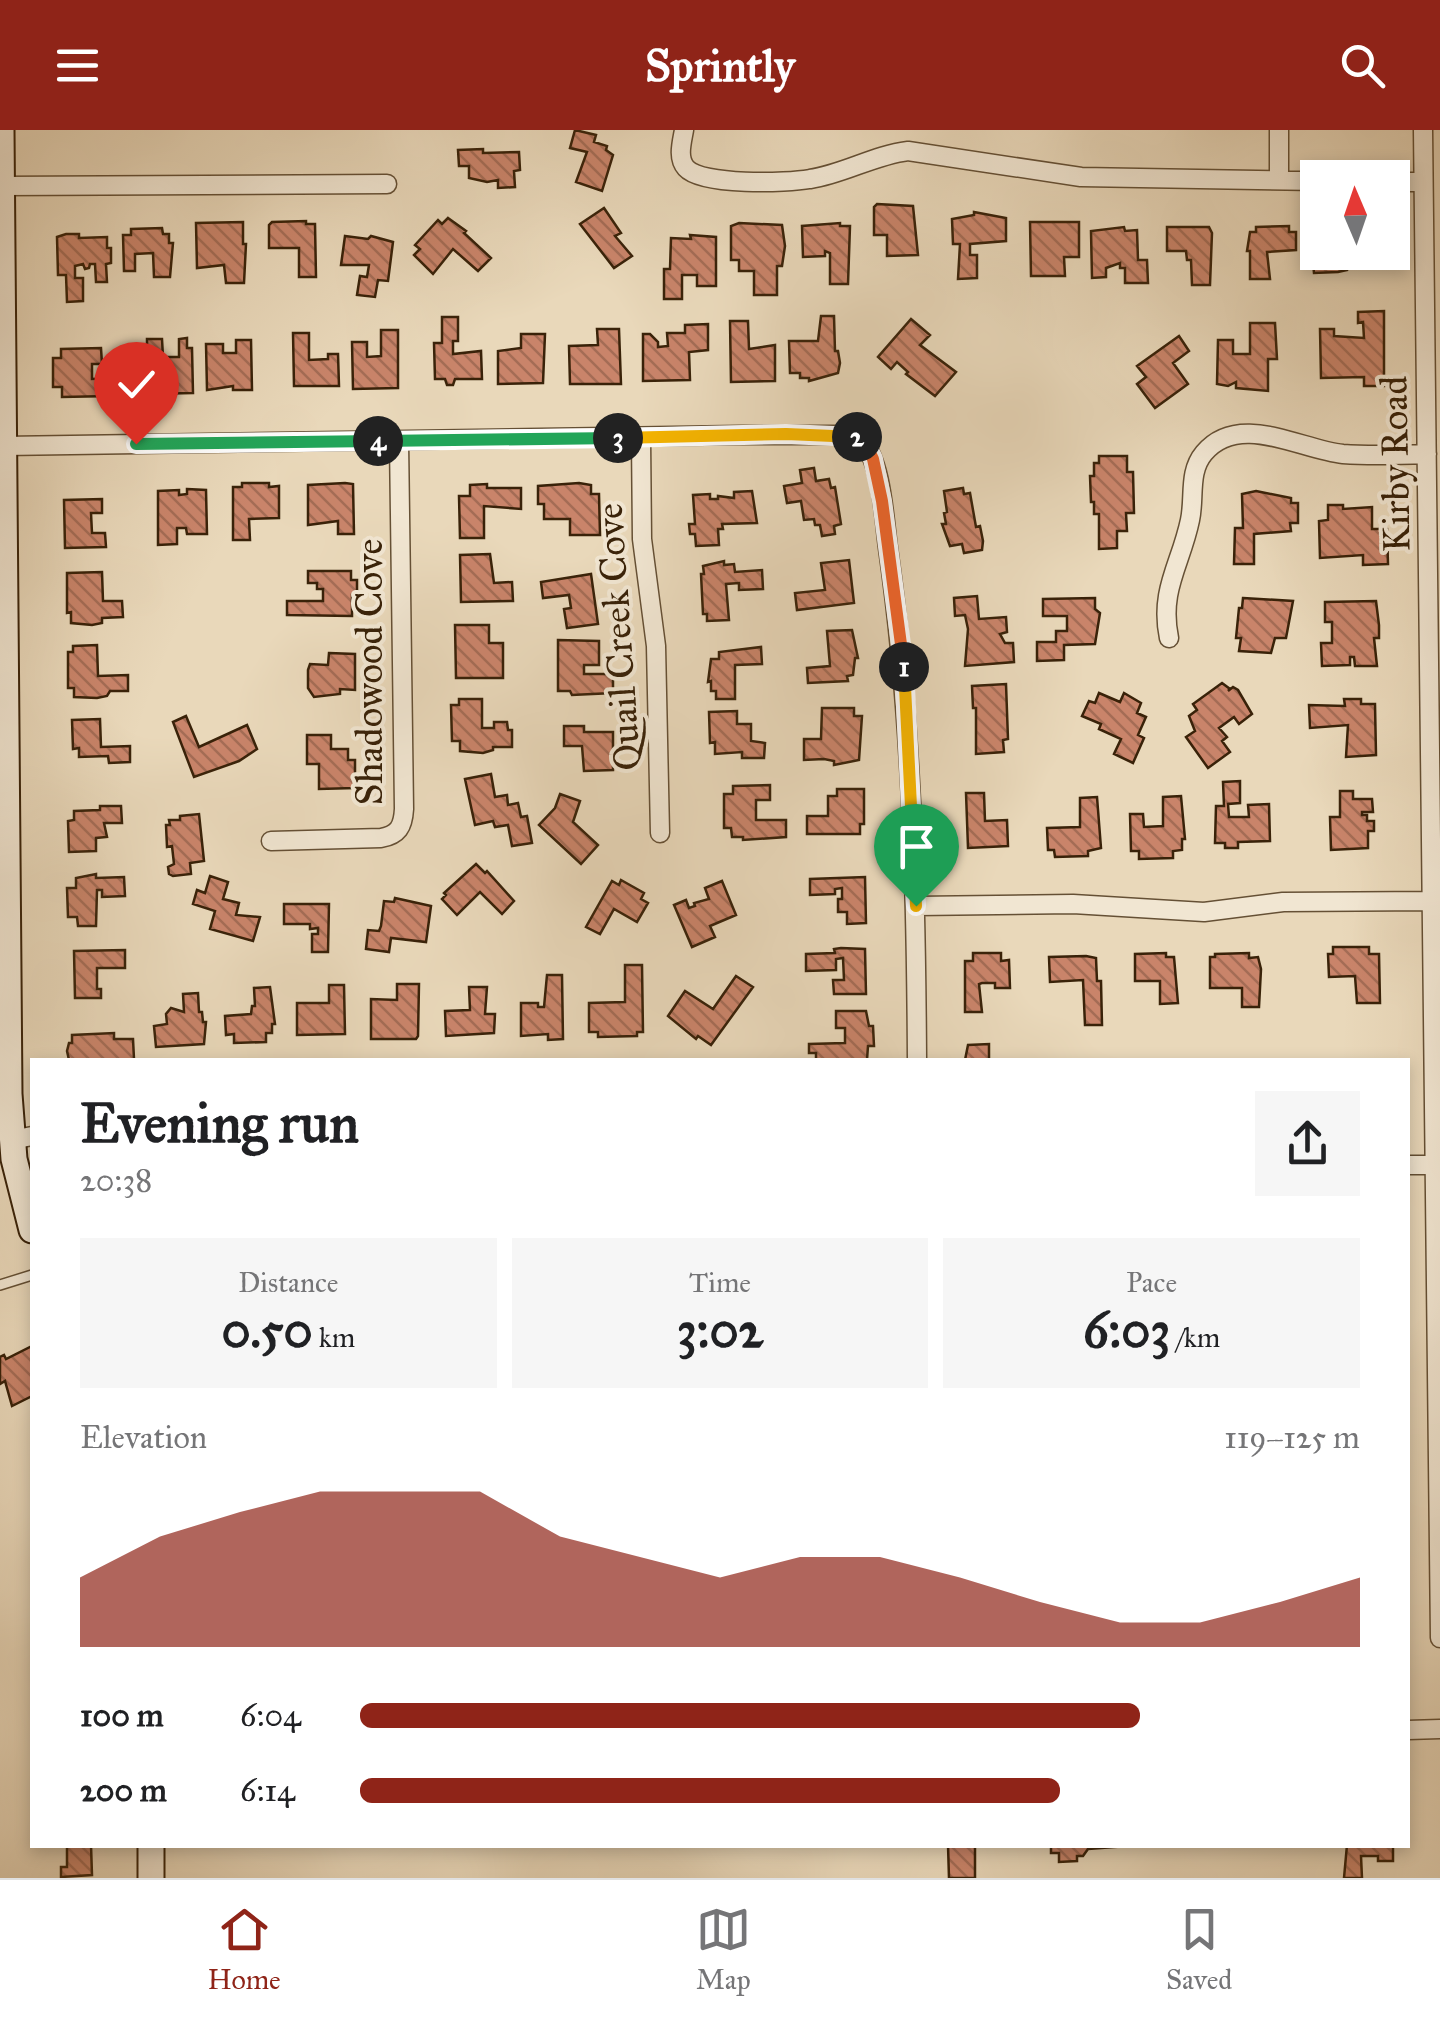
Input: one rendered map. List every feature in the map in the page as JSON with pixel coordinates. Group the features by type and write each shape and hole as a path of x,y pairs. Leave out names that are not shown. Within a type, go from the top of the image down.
{"street":[{"path":"1,130 4,800 22,1138 18,1180 30,1223"},
{"path":"684,130 681,156 685,166 693,173 718,179 808,180 908,151 1081,177 1300,181"},
{"path":"1278,130 1279,180"},
{"name":"Kirby Road","path":"1423,130 1440,1638"},
{"path":"1410,182 1423,182"},
{"path":"2,186 386,184"},
{"path":"4,446 824,434 860,438 873,459 882,501 903,656 916,906 917,1058"},
{"path":"1169,638 1165,612 1168,586 1191,518 1196,466 1214,444 1242,434 1260,434 1339,454 1427,454"},
{"name":"Quail Creek Cove","path":"641,438 642,539 656,646 660,832"},
{"name":"Shadowood Cove","path":"270,840 372,839 396,834 401,827 404,800 400,441"},
{"path":"916,906 1101,904 1204,912 1283,902 1432,901"},
{"path":"1410,1164 1435,1165"},
{"path":"1410,1730 1440,1730"},
{"path":"150,1848 151,1878"}],"lane":[{"path":"0,1284 30,1276"}],"building":[{"path":"575,130 596,135 594,142 607,146 606,150 613,155 602,191 576,182 587,152 570,148"},
{"path":"483,149 483,153 519,152 520,170 514,171 515,187 498,188 498,180 469,178 469,166 459,166 458,150"},
{"path":"877,204 913,206 918,255 887,256 887,235 874,235"},
{"path":"604,208 621,233 615,236 632,256 614,268 580,224"},
{"path":"974,212 1006,218 1006,241 970,244 970,255 977,255 977,278 958,279 960,244 953,244 952,219"},
{"path":"448,218 491,258 478,271 453,249 433,274 414,255 420,249 415,245 438,220 442,224"},
{"path":"243,222 244,283 226,283 224,265 197,268 196,223"},
{"path":"272,222 315,224 316,277 299,277 299,248 269,248"},
{"path":"1030,222 1079,222 1079,257 1064,257 1065,276 1031,276"},
{"path":"782,225 785,246 782,266 777,266 777,295 754,295 754,271 739,271 739,260 731,260 731,226"},
{"path":"802,226 850,226 848,284 830,284 830,253 803,257"},
{"path":"1289,226 1289,232 1296,232 1296,250 1267,252 1270,279 1250,279 1250,232 1256,232 1256,227"},
{"path":"1124,227 1125,231 1137,230 1138,260 1147,260 1148,283 1125,283 1125,268 1120,268 1120,263 1106,268 1106,277 1092,278 1091,231"},
{"path":"1167,227 1209,227 1210,285 1192,285 1191,260 1187,260 1186,251 1167,251"},
{"path":"162,228 163,234 169,234 169,243 173,243 170,277 154,277 153,253 135,254 135,271 124,271 123,235 131,235 131,229"},
{"path":"79,234 79,238 107,237 107,248 111,248 111,263 106,264 107,282 96,282 95,264 85,269 83,264 75,266 75,278 83,278 83,301 67,302 66,275 58,275 57,237"},
{"path":"690,235 716,237 716,286 697,286 697,275 682,275 682,299 664,299 664,269 670,269 671,238 691,239"},
{"path":"345,236 371,236 393,242 388,281 378,280 375,297 357,295 360,276 367,277 369,265 341,265"},
{"path":"1314,270 1347,270 1338,272"},
{"path":"1384,311 1384,386 1364,386 1364,377 1321,378 1320,329 1334,329 1334,336 1364,338 1358,312"},
{"path":"821,316 834,316 835,351 840,363 838,373 809,381 800,378 800,373 790,373 789,341 818,341"},
{"path":"442,317 458,317 458,341 453,341 453,354 481,351 482,379 455,379 453,385 447,385 445,379 435,379 434,343 442,343"},
{"path":"911,319 930,335 920,345 956,372 935,396 897,362 891,369 878,357"},
{"path":"730,321 748,321 749,349 775,345 775,381 731,382"},
{"path":"1250,323 1275,323 1277,359 1268,359 1268,391 1236,388 1236,382 1228,386 1217,384 1218,340 1233,340 1233,354 1250,354"},
{"path":"708,324 708,350 689,352 690,380 643,381 643,334 650,334 658,347 668,346 667,333 685,333 685,325"},
{"path":"597,329 619,329 621,384 570,384 569,346 598,345"},
{"path":"381,330 398,330 398,388 353,389 352,342 367,342 367,357 381,356"},
{"path":"293,333 309,333 309,360 338,354 339,386 294,386"},
{"path":"521,334 545,334 543,383 498,384 498,351 521,348"},
{"path":"1179,336 1189,351 1173,363 1188,384 1155,408 1137,384 1146,377 1137,366"},
{"path":"187,338 187,348 192,348 193,393 147,394 147,339 162,339 163,357 179,357 179,339"},
{"path":"236,340 251,340 252,390 233,390 233,386 207,390 206,344 223,344 223,353 236,353"},
{"path":"101,348 102,364 92,364 92,379 111,378 111,396 62,397 62,387 53,387 53,358 61,358 61,349"},
{"path":"1099,456 1127,456 1127,472 1133,472 1134,513 1126,513 1127,531 1117,531 1117,548 1099,549 1099,514 1094,514 1091,502 1090,476 1094,476 1094,463 1099,463"},
{"path":"814,468 816,481 829,479 831,488 835,487 841,524 834,526 835,534 822,536 814,519 804,520 801,501 787,503 784,486 802,483 800,470"},
{"path":"242,483 279,486 279,518 249,519 250,540 233,540 233,487 242,487"},
{"path":"353,484 354,534 338,534 338,521 308,525 308,485"},
{"path":"487,484 487,488 521,488 521,509 484,506 484,538 460,538 459,496 470,496 470,485"},
{"path":"591,485 591,494 599,494 600,535 570,535 570,519 544,519 544,504 538,504 538,486"},
{"path":"963,488 964,494 970,493 976,527 980,526 983,541 982,550 964,553 962,544 950,546 942,524 946,524 947,512 944,491"},
{"path":"187,489 206,490 207,534 187,534 186,528 177,528 177,544 158,545 158,491 179,490 179,495 187,494"},
{"path":"752,491 757,523 722,524 723,529 718,529 719,545 696,546 689,524 695,524 693,495 734,498 734,492"},
{"path":"1256,491 1298,503 1298,523 1290,523 1291,531 1254,534 1254,564 1234,564 1235,528 1243,528 1242,494"},
{"path":"102,499 102,513 91,513 92,533 105,533 106,547 65,548 64,500"},
{"path":"1328,505 1343,505 1343,509 1372,507 1372,529 1387,529 1388,564 1363,565 1363,555 1320,558 1319,521 1328,520"},
{"path":"490,554 494,583 512,582 513,601 461,602 460,555"},
{"path":"849,560 854,603 797,610 795,593 825,590 821,563"},
{"path":"724,561 724,565 734,564 735,572 762,570 763,589 739,590 739,583 726,584 729,620 707,621 707,614 703,614 703,566"},
{"path":"308,571 351,571 351,580 357,580 352,616 287,615 287,601 323,601 323,589 317,589 317,583 308,583"},
{"path":"102,572 103,601 122,601 123,617 102,618 102,623 92,625 71,623 71,612 67,613 67,573"},
{"path":"591,574 598,624 567,628 564,609 571,608 569,595 543,598 541,582"},
{"path":"977,596 979,619 1006,617 1007,632 1000,634 1005,643 1013,643 1014,662 965,666 968,629 965,615 955,616 954,598"},
{"path":"1095,598 1095,609 1100,613 1095,644 1064,645 1064,660 1037,661 1037,642 1056,642 1056,631 1067,631 1067,616 1043,616 1043,599"},
{"path":"1243,598 1293,601 1286,638 1275,638 1271,653 1239,651 1241,638 1236,638"},
{"path":"1376,601 1377,666 1355,666 1354,657 1350,657 1350,665 1322,666 1321,643 1332,643 1332,622 1325,622 1325,602"},
{"path":"455,625 489,625 489,643 503,643 503,678 456,678"},
{"path":"852,630 858,658 853,675 847,676 848,681 808,683 807,668 830,666 827,631"},
{"path":"558,640 599,641 599,665 584,665 584,674 613,674 613,693 572,695 570,691 558,691"},
{"path":"97,645 98,676 128,675 128,691 110,691 97,698 74,697 74,688 68,688 68,652 73,652 73,646"},
{"path":"761,647 762,664 735,665 735,699 716,699 716,691 711,691 711,681 708,682 711,659 719,659 719,652"},
{"path":"329,653 355,654 355,690 340,689 340,694 314,697 308,688 310,664 328,665"},
{"path":"1222,683 1228,691 1233,687 1238,690 1252,714 1239,724 1234,717 1219,728 1227,737 1222,741 1230,752 1208,768 1186,737 1195,731 1189,716 1197,710 1193,704"},
{"path":"1006,684 1008,739 1003,740 1004,752 976,754 972,686"},
{"path":"1099,693 1120,702 1124,693 1141,703 1137,713 1146,717 1138,735 1144,738 1133,763 1114,754 1121,739 1082,716 1089,701 1095,703"},
{"path":"459,699 482,699 482,728 494,728 494,722 507,722 508,730 512,730 512,747 493,747 483,753 460,751 460,741 452,741 451,705 459,705"},
{"path":"1344,699 1375,704 1376,755 1346,757 1348,725 1310,728 1309,705 1345,706"},
{"path":"822,708 854,708 854,716 862,716 859,760 834,765 834,761 824,759 804,760 804,739 821,739"},
{"path":"737,711 737,724 751,724 751,741 765,743 764,758 742,758 742,752 715,754 715,742 710,743 709,712"},
{"path":"186,716 199,747 247,725 257,749 239,761 194,777 173,722"},
{"path":"100,719 101,747 130,746 130,762 109,763 108,756 79,757 79,748 73,749 72,720"},
{"path":"564,726 584,726 584,732 613,732 613,770 584,771 582,746 564,746"},
{"path":"307,735 331,735 331,749 348,749 348,760 355,760 355,788 319,789 319,764 307,764"},
{"path":"491,774 495,797 507,795 508,805 518,803 521,817 527,816 532,843 512,846 508,825 495,827 493,821 475,825 465,779"},
{"path":"1240,781 1240,803 1228,804 1229,817 1249,817 1248,805 1269,804 1270,841 1238,842 1238,848 1225,848 1225,843 1215,843 1216,806 1224,806 1223,782"},
{"path":"770,785 770,800 756,800 756,820 786,820 786,837 732,837 731,828 724,828 724,794 733,794 733,786"},
{"path":"837,789 864,789 864,824 860,824 860,834 807,834 807,816 828,816 828,796 837,796"},
{"path":"1340,791 1353,791 1353,799 1372,799 1373,812 1362,812 1367,821 1374,821 1374,831 1368,831 1368,848 1331,850 1330,817 1340,817"},
{"path":"966,793 984,793 985,821 1007,820 1008,846 968,848"},
{"path":"560,794 580,801 573,822 598,845 581,864 539,825 555,808"},
{"path":"1181,796 1185,839 1182,850 1173,851 1173,858 1139,859 1139,851 1131,851 1130,814 1143,814 1144,827 1163,826 1163,797"},
{"path":"1097,797 1101,848 1088,851 1088,856 1055,857 1054,850 1048,850 1047,828 1080,827 1080,798"},
{"path":"100,806 121,806 122,823 104,823 107,837 96,838 96,851 69,852 68,821 74,820 74,811 100,810"},
{"path":"199,814 204,861 190,863 191,874 173,876 168,867 174,864 172,846 167,847 166,825 170,825 169,820 180,820 180,816"},
{"path":"476,864 514,901 502,914 480,892 457,915 442,899"},
{"path":"96,874 96,878 124,877 125,896 102,897 102,890 97,890 96,926 78,926 77,917 68,917 67,888 76,888 76,878"},
{"path":"210,876 228,882 223,899 239,903 236,915 260,917 253,941 210,929 215,911 193,904 197,890 205,893"},
{"path":"865,877 866,923 847,924 847,912 838,912 842,888 835,889 835,894 810,895 810,879"},
{"path":"621,880 644,893 641,899 648,903 637,922 614,909 600,934 586,927 612,881 619,885"},
{"path":"722,881 736,915 710,926 715,937 692,947 674,905 686,900 689,908 709,899 705,888"},
{"path":"395,898 431,906 426,942 391,938 389,952 366,949 368,930 379,931 381,926 384,901 394,902"},
{"path":"284,904 329,904 328,952 312,952 312,934 318,934 318,928 310,929 310,924 284,924"},
{"path":"1333,947 1369,947 1369,954 1379,954 1380,1003 1357,1003 1355,976 1329,977 1328,954 1333,954"},
{"path":"834,949 865,949 866,994 834,994 833,980 844,980 843,958 836,959 836,970 806,971 806,954 835,953"},
{"path":"125,950 125,968 97,968 101,998 75,998 74,951"},
{"path":"973,953 1001,953 1001,961 1009,960 1010,988 995,988 995,983 979,984 982,1012 965,1012 965,961 973,961"},
{"path":"1166,953 1166,957 1174,957 1178,1003 1160,1004 1160,981 1135,981 1135,954"},
{"path":"1249,953 1249,958 1258,957 1261,969 1259,1007 1242,1007 1242,988 1210,988 1210,957"},
{"path":"1049,957 1096,958 1102,1025 1085,1025 1083,980 1050,982"},
{"path":"625,965 642,965 643,1032 637,1032 637,1036 598,1037 598,1032 589,1032 589,1003 625,1002"},
{"path":"547,975 562,975 563,1039 548,1040 548,1034 521,1036 521,1003 544,1007"},
{"path":"736,976 753,987 711,1045 698,1036 696,1039 668,1016 685,991 713,1009"},
{"path":"397,984 419,984 418,1036 371,1039 371,999 397,1000"},
{"path":"329,985 344,985 345,1034 297,1035 297,1003 329,1003"},
{"path":"270,987 275,1024 272,1033 266,1033 266,1042 234,1043 234,1034 226,1035 225,1016 251,1014 255,1006 254,988"},
{"path":"469,987 487,987 485,1014 495,1014 494,1033 446,1036 445,1011 470,1010"},
{"path":"198,993 199,1012 206,1022 204,1044 156,1047 154,1026 167,1024 166,1014 171,1008 184,1012 183,994"},
{"path":"836,1011 866,1011 869,1026 873,1026 874,1046 868,1046 867,1058 816,1058 816,1053 809,1053 809,1044 845,1043 845,1028 836,1028"},
{"path":"114,1033 114,1039 133,1039 134,1058 69,1058 72,1035"},
{"path":"989,1044 989,1058 965,1058 968,1045"},
{"path":"30,1347 30,1397 12,1406 5,1381 0,1384 0,1357 4,1355 6,1359"},
{"path":"67,1848 91,1848 92,1875 61,1877 61,1867 67,1867"},
{"path":"948,1848 975,1848 975,1878 949,1878"},
{"path":"1051,1848 1102,1848 1088,1849 1083,1856 1077,1856 1077,1861 1059,1862 1059,1853 1051,1853"},
{"path":"1347,1848 1393,1848 1393,1861 1361,1856 1362,1878 1344,1878"}],"route":[{"path":"136,444 739,434 843,434 860,438 873,459 882,501 903,656 916,906"}]}
